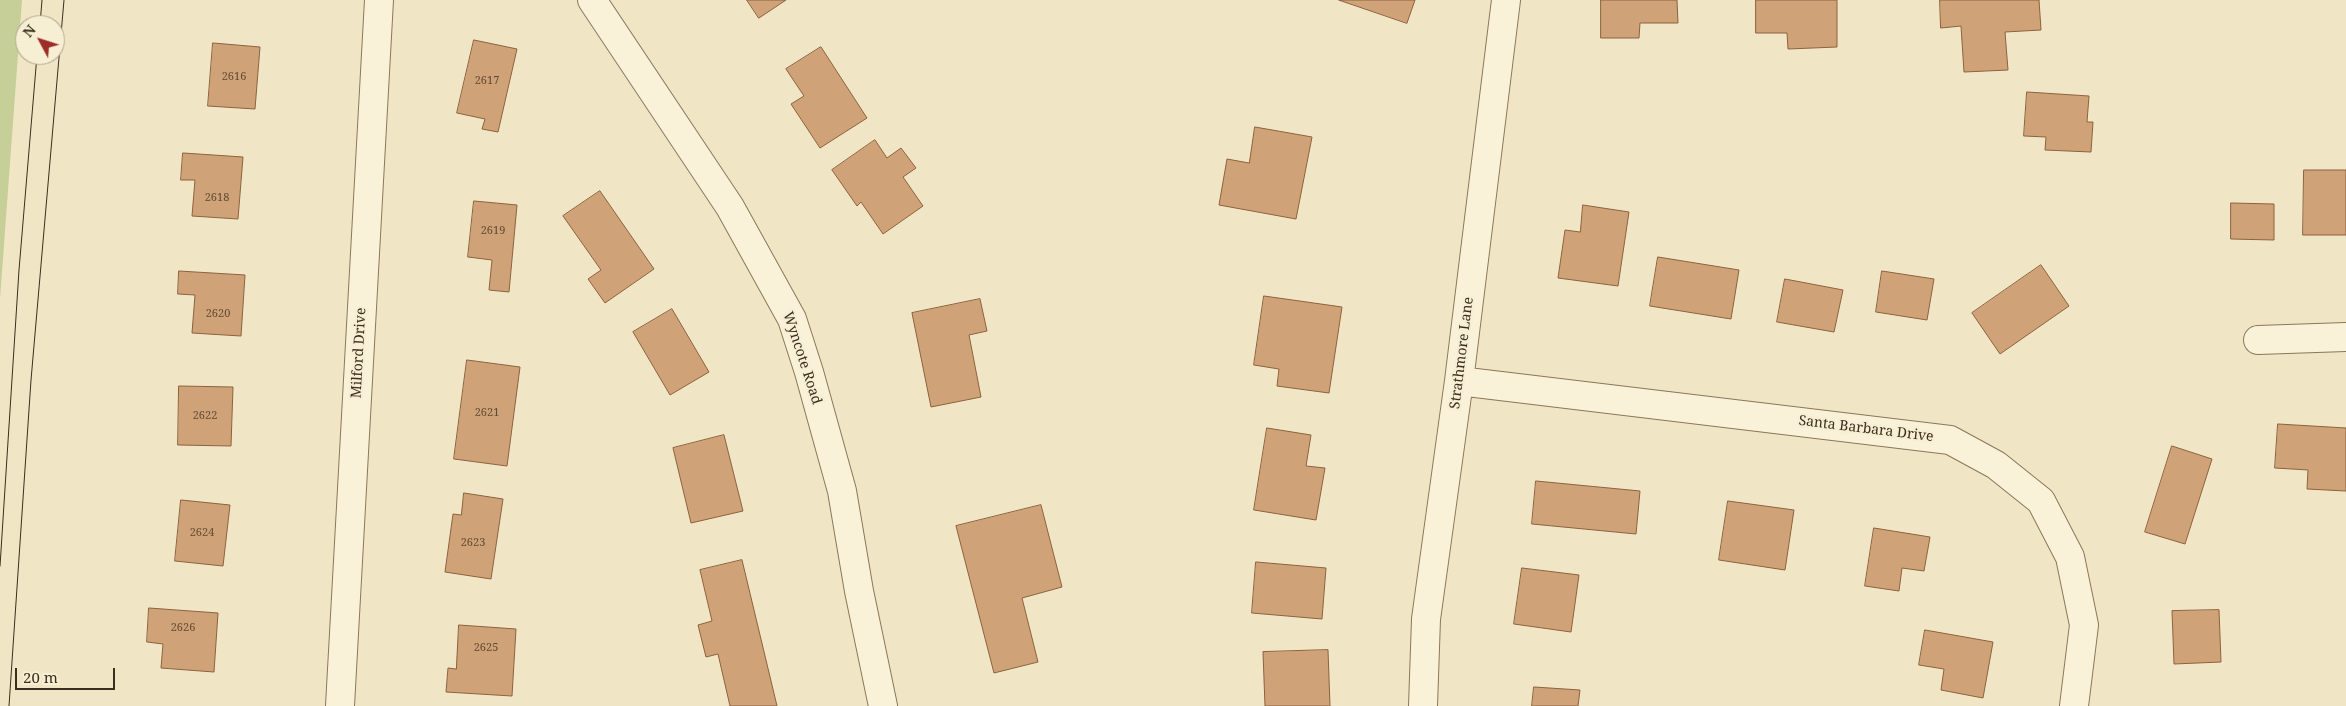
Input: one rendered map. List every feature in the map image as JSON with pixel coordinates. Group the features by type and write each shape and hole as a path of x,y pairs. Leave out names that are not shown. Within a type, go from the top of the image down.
{"street":[{"name":"Milford Drive","path":"340,706 379,0"},
{"name":"Wyncote Road","path":"592,0 730,207 792,319 809,372 842,491 859,591 883,706"},
{"name":"Strathmore Lane","path":"1423,706 1426,619 1459,381 1506,0"},
{"path":"2258,340 2346,337"},
{"name":"Santa Barbara Drive","path":"1459,381 1950,440 1996,464 2041,501 2070,557 2084,624 2074,706"}],"green space":[{"path":"0,0 22,0 21,15 15,15 15,65 17,65 0,299"}],"building":[{"path":"747,0 786,0 759,18"},
{"path":"1339,0 1415,0 1407,23"},
{"path":"1601,0 1677,0 1678,23 1640,23 1639,38 1601,38"},
{"path":"1756,0 1837,0 1837,47 1788,49 1787,33 1756,33"},
{"path":"1940,0 2039,0 2041,30 2005,32 2008,70 1964,72 1961,26 1941,28"},
{"path":"474,40 517,49 498,132 482,129 485,119 457,113"},
{"path":"213,43 260,47 255,109 208,106"},
{"path":"821,47 867,118 820,148 791,104 804,96 786,69"},
{"path":"2027,92 2089,96 2087,122 2093,122 2091,152 2045,150 2046,137 2024,136"},
{"path":"1255,127 1312,137 1296,219 1219,205 1227,159 1249,163"},
{"path":"875,140 887,158 901,148 916,168 903,177 923,206 883,234 861,202 857,206 832,170"},
{"path":"183,153 243,157 238,219 192,216 195,180 181,180"},
{"path":"2304,170 2346,170 2346,235 2303,235"},
{"path":"600,191 654,269 605,303 588,279 601,270 563,216"},
{"path":"474,201 517,205 509,292 489,290 492,260 468,257"},
{"path":"2231,203 2274,204 2274,240 2231,239"},
{"path":"1583,205 1629,212 1618,286 1558,278 1565,230 1580,232"},
{"path":"1658,257 1739,270 1731,319 1650,306"},
{"path":"2041,265 2069,306 2000,354 1972,313"},
{"path":"179,271 245,275 241,336 192,333 195,295 178,294"},
{"path":"1882,271 1934,279 1927,320 1876,312"},
{"path":"1785,279 1843,290 1834,332 1777,322"},
{"path":"1264,296 1342,307 1329,393 1277,386 1279,369 1254,365"},
{"path":"980,299 987,331 969,335 981,397 931,407 912,313"},
{"path":"672,309 709,372 670,395 633,332"},
{"path":"467,360 520,367 507,466 454,459"},
{"path":"179,386 233,387 231,446 178,445"},
{"path":"2278,424 2346,428 2346,491 2307,489 2308,470 2275,468"},
{"path":"1267,428 1311,435 1306,466 1325,468 1316,520 1254,510"},
{"path":"724,435 743,511 691,523 673,448"},
{"path":"2172,446 2212,459 2185,544 2145,532"},
{"path":"1536,481 1640,491 1636,534 1532,524"},
{"path":"464,493 503,499 491,579 445,572 453,514 461,515"},
{"path":"181,500 230,505 223,566 175,561"},
{"path":"1728,501 1794,510 1785,570 1719,560"},
{"path":"1041,505 1062,587 1022,598 1038,662 994,673 956,526"},
{"path":"1874,528 1930,537 1924,571 1902,568 1899,591 1865,586"},
{"path":"742,560 777,706 730,706 718,654 706,657 698,625 712,621 700,570"},
{"path":"1256,562 1326,568 1322,619 1252,613"},
{"path":"1522,568 1579,575 1571,632 1514,624"},
{"path":"149,608 218,613 214,672 161,668 163,644 147,642"},
{"path":"2219,610 2221,662 2174,664 2172,611"},
{"path":"459,625 516,629 512,696 446,692 448,668 456,669"},
{"path":"1925,630 1993,642 1983,698 1941,690 1944,669 1919,665"},
{"path":"1328,650 1330,706 1265,706 1263,652"},
{"path":"1534,687 1580,690 1578,706 1532,706"}],"tram line":[{"path":"41,15 42,0"},
{"path":"9,706 31,380 64,0"},
{"path":"0,566 19,270 36,65"}]}
